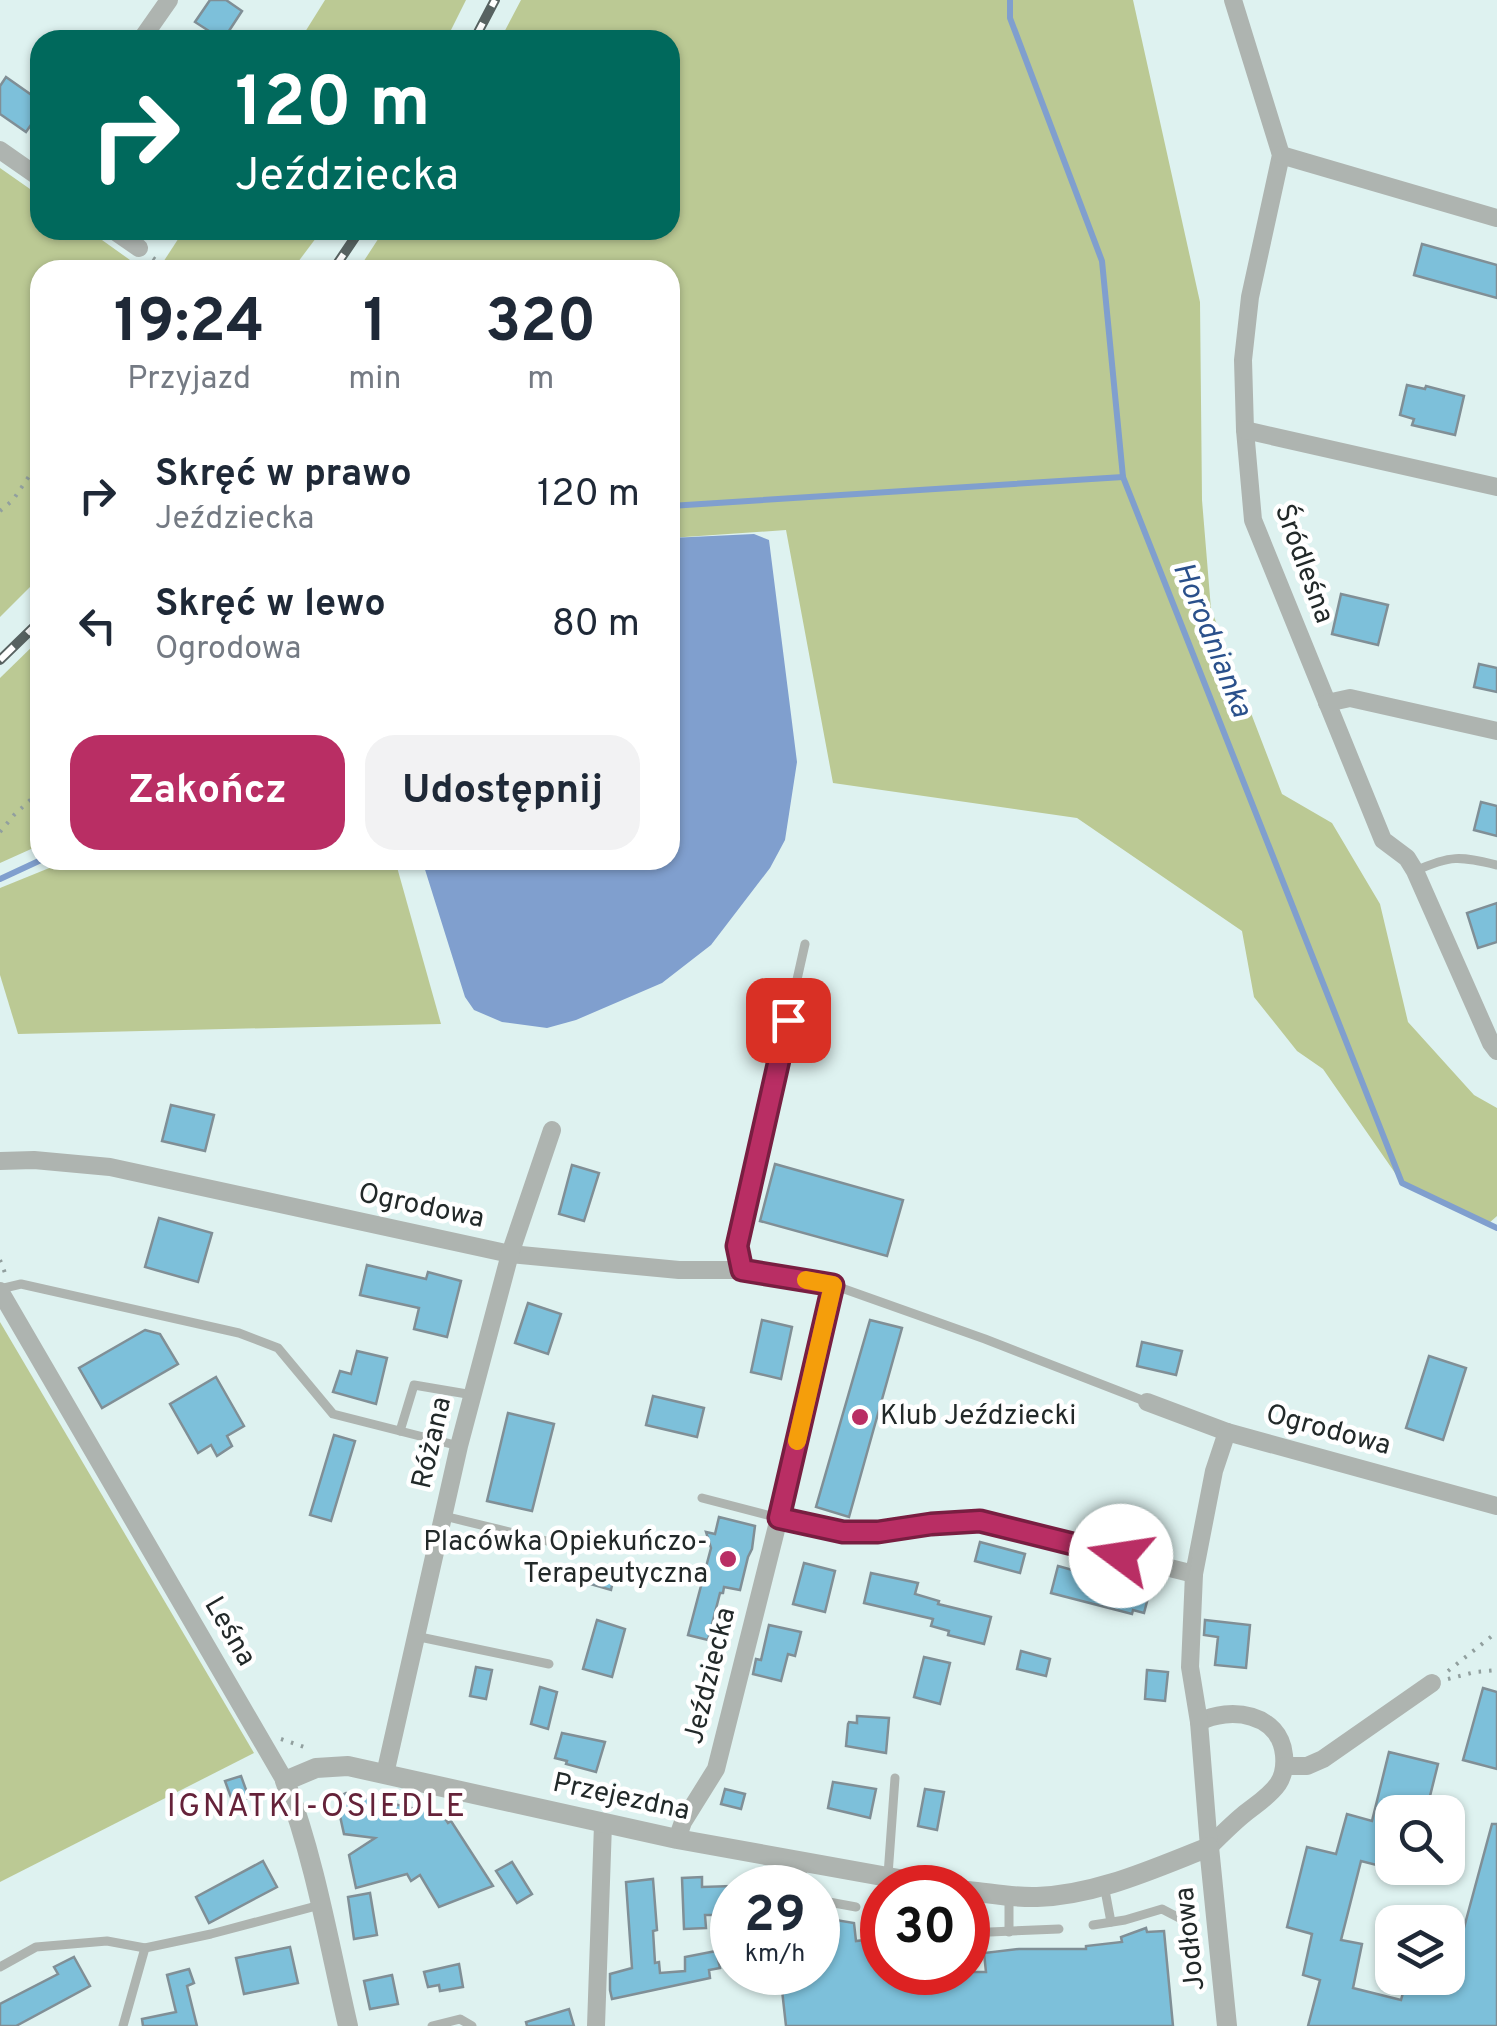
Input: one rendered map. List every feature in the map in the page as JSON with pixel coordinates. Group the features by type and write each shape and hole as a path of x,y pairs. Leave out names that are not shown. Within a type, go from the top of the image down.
{"street":[{"path":"148,30 169,0"},
{"path":"1233,0 1282,155 1497,218"},
{"path":"0,150 30,171"},
{"name":"Śródleśna","path":"1282,155 1250,297 1243,360 1253,520 1383,840 1407,858 1415,871 1497,1051"},
{"path":"128,240 139,248"},
{"path":"1245,430 1497,487"},
{"path":"1328,704 1350,698 1497,731"},
{"name":"Różana","path":"386,1774 459,1446 510,1254 552,1130"},
{"name":"Ogrodowa","path":"0,1161 110,1167 510,1254 679,1270 742,1270 833,1285"},
{"name":"Jeździecka","path":"677,1839 683,1822 716,1769 833,1285"},
{"name":"Leśna","path":"0,1290 285,1780 308,1848 348,2026"},
{"path":"1148,1402 1227,1432"},
{"name":"Ogrodowa","path":"1194,1574 1214,1471 1227,1432 1497,1506"},
{"path":"779,1518 843,1532 980,1521 1194,1574"},
{"name":"Jodłowa","path":"1194,1574 1190,1668 1199,1722 1227,2026"},
{"path":"1199,1722 1236,1712 1256,1718 1273,1729 1283,1747 1285,1766 1307,1766 1432,1683"},
{"name":"Przejezdna","path":"285,1780 326,1766 348,1766 603,1824 860,1872"},
{"name":"Jodłowa","path":"1209,1847 1264,1800 1280,1782 1285,1766"},
{"path":"596,2026 603,1824"},
{"path":"990,1893 1039,1897 1104,1885 1209,1847"}],"lane":[{"path":"1415,871 1442,859 1462,857 1497,866"},
{"path":"742,1270 737,1246 805,944"},
{"path":"0,1290 21,1284 238,1333 278,1348 333,1414 459,1446"},
{"path":"833,1285 1148,1402"},
{"path":"400,1432 414,1385 473,1394"},
{"path":"702,1498 779,1518"},
{"path":"444,1516 551,1542"},
{"path":"415,1636 549,1664"},
{"path":"895,1778 899,1865"},
{"path":"803,1865 804,1860"},
{"path":"1104,1885 1111,1922"},
{"path":"1009,1896 1009,1932"},
{"path":"840,1904 856,1907"},
{"path":"0,1966 36,1947 107,1940 146,1948 320,1905"},
{"path":"1093,1925 1162,1909 1187,1922"},
{"path":"990,1932 1059,1930"},
{"path":"122,2026 146,1948"},
{"path":"432,2026 460,2019 472,2026"}],"path":[{"path":"0,511 30,475"},
{"path":"0,832 30,800"},
{"path":"1432,1683 1497,1632"},
{"path":"1432,1683 1497,1670"}],"green space":[{"path":"325,0 466,0 451,30 306,30"},
{"path":"521,0 1133,0 1200,302 1202,500 1211,609 1282,794 1332,823 1380,904 1408,1022 1474,1095 1497,1108 1497,1216 1488,1224 1402,1183 1323,1069 1297,1051 1254,997 1242,931 1077,818 833,783 786,530 680,537 680,260 364,260 378,240 680,240 680,30 505,30"},
{"path":"0,168 30,189 30,240 102,240 130,260 30,260 30,587 0,617"},
{"path":"178,240 314,240 300,260 164,260"},
{"path":"30,649 30,850 0,863 0,678"},
{"path":"44,870 398,870 441,1024 18,1034 0,975 0,888"},
{"path":"0,1322 254,1753 0,1882"}],"water":[{"path":"754,534 769,540 797,762 785,840 770,868 711,945 662,983 576,1020 547,1028 502,1022 474,1010 465,997 425,870 680,870 680,538"}],"building":[{"path":"210,0 226,0 242,11 230,30 207,30 195,22"},
{"path":"6,77 30,94 30,126 26,132 0,114 0,86"},
{"path":"1422,244 1497,265 1497,298 1414,275"},
{"path":"1407,385 1464,396 1455,435 1412,425 1414,419 1400,415"},
{"path":"1341,594 1388,605 1378,645 1332,634"},
{"path":"1479,664 1497,668 1497,692 1474,687"},
{"path":"1481,802 1497,806 1497,836 1474,830"},
{"path":"1497,903 1497,942 1478,948 1467,913"},
{"path":"171,1105 214,1115 205,1151 162,1141"},
{"path":"775,1164 903,1200 887,1256 760,1221"},
{"path":"572,1165 599,1173 584,1221 559,1214"},
{"path":"159,1218 212,1233 198,1282 145,1267"},
{"path":"367,1265 426,1279 428,1272 461,1281 447,1337 414,1329 419,1308 360,1295"},
{"path":"528,1303 561,1314 548,1354 515,1343"},
{"path":"762,1320 792,1327 781,1379 751,1372"},
{"name":"Klub Jeździecki","path":"870,1320 902,1328 849,1517 816,1507"},
{"path":"145,1330 160,1334 178,1364 102,1408 79,1368"},
{"path":"1142,1342 1182,1351 1176,1375 1137,1366"},
{"path":"357,1351 387,1358 376,1404 333,1392 340,1371 351,1374"},
{"path":"1429,1356 1466,1368 1443,1440 1406,1428"},
{"path":"216,1377 244,1426 227,1436 232,1446 217,1456 211,1445 198,1453 170,1404"},
{"path":"653,1396 704,1408 697,1437 646,1425"},
{"path":"508,1413 554,1424 532,1511 487,1501"},
{"path":"334,1435 355,1441 331,1521 310,1515"},
{"name":"Placówka Opiekuńczo- Terapeutyczna","path":"719,1517 755,1526 740,1590 724,1587 720,1593 708,1640 688,1635 711,1548 706,1532 715,1534"},
{"path":"980,1542 1025,1554 1020,1573 975,1561"},
{"path":"804,1563 835,1571 825,1612 793,1604"},
{"path":"1058,1566 1121,1578 1120,1583 1138,1587 1137,1591 1149,1594 1144,1613 1133,1610 1132,1614 1051,1593"},
{"path":"595,1567 615,1572 611,1590 590,1584"},
{"path":"871,1573 918,1583 915,1594 991,1617 984,1644 948,1635 949,1631 931,1626 933,1619 864,1603"},
{"path":"597,1620 625,1629 612,1677 583,1669"},
{"path":"1205,1620 1250,1625 1246,1668 1215,1665 1218,1637 1204,1635"},
{"path":"769,1625 801,1632 795,1656 788,1654 781,1681 753,1674 756,1659 761,1660"},
{"path":"1021,1651 1050,1659 1046,1676 1017,1669"},
{"path":"924,1657 950,1663 940,1704 914,1697"},
{"path":"476,1667 492,1670 486,1699 470,1696"},
{"path":"1147,1670 1168,1672 1165,1701 1145,1699"},
{"path":"540,1687 557,1692 548,1729 531,1724"},
{"path":"1483,1688 1497,1692 1497,1769 1463,1760"},
{"path":"857,1716 889,1718 886,1753 846,1746 848,1724 857,1723"},
{"path":"562,1733 605,1742 596,1772 555,1758"},
{"path":"1389,1752 1438,1764 1430,1795 1378,1795"},
{"path":"241,1776 249,1798 233,1803 225,1781"},
{"path":"833,1782 876,1789 870,1818 828,1808"},
{"path":"725,1789 745,1794 741,1809 721,1804"},
{"path":"925,1789 944,1792 937,1830 918,1826"},
{"path":"346,1793 440,1811 448,1823 451,1821 493,1886 439,1907 420,1875 411,1881 407,1874 356,1888 349,1855 375,1838 344,1834 336,1798"},
{"path":"1375,1809 1375,1865 1361,1861 1341,1940 1362,1944 1353,1988 1401,2000 1402,1995 1465,1995 1465,1924 1492,1824 1497,1824 1497,2026 1308,2026 1320,1980 1303,1975 1312,1934 1287,1927 1307,1847 1336,1854 1347,1814 1372,1821"},
{"path":"263,1861 277,1887 209,1923 196,1897"},
{"path":"512,1862 532,1894 517,1903 496,1871"},
{"path":"702,1877 702,1887 710,1887 706,1928 684,1929 682,1878"},
{"path":"653,1879 655,1963 659,1962 660,1973 685,1971 685,1957 710,1952 710,1978 612,1999 610,1974 632,1968 626,1882"},
{"path":"370,1893 377,1935 354,1939 348,1897"},
{"path":"840,1921 854,1923 856,1941 860,1941 860,1995 990,1995 990,1952 1086,1949 1122,1942 1121,1937 1146,1928 1147,1932 1164,1931 1173,2026 786,2026 783,1995 840,1995"},
{"path":"290,1947 298,1983 244,1994 236,1958"},
{"path":"74,1957 90,1986 16,2026 0,2026 0,2004 58,1974 54,1967"},
{"path":"459,1964 463,1987 440,1991 439,1985 428,1987 424,1972"},
{"path":"189,1969 194,1983 187,1986 197,2026 143,2026 142,2019 176,2012 167,1975"},
{"path":"392,1975 398,2004 370,2009 364,1981"},
{"path":"569,2009 574,2026 527,2026 526,2022"}],"waterway":[{"name":"Horodnianka","path":"1010,0 1010,18 1102,261 1123,477 1400,1178 1402,1183 1497,1228"},
{"path":"680,505 1123,477"},
{"path":"0,879 30,865"}],"railway":[{"path":"479,30 495,0"},
{"path":"340,260 353,240"},
{"path":"0,660 30,631"}],"slow traffic":[{"path":"797,1441 833,1285 806,1280"}],"place":[{"name":"Klub Jeździecki","path":"860,1417"},
{"name":"Placówka Opiekuńczo- Terapeutyczna","path":"728,1559"}],"district":[{"name":"IGNATKI-OSIEDLE","path":"317,1808"}],"route":[{"path":"788,1020 737,1246 742,1270 833,1285 779,1518 843,1532 980,1521 1121,1556"}]}
